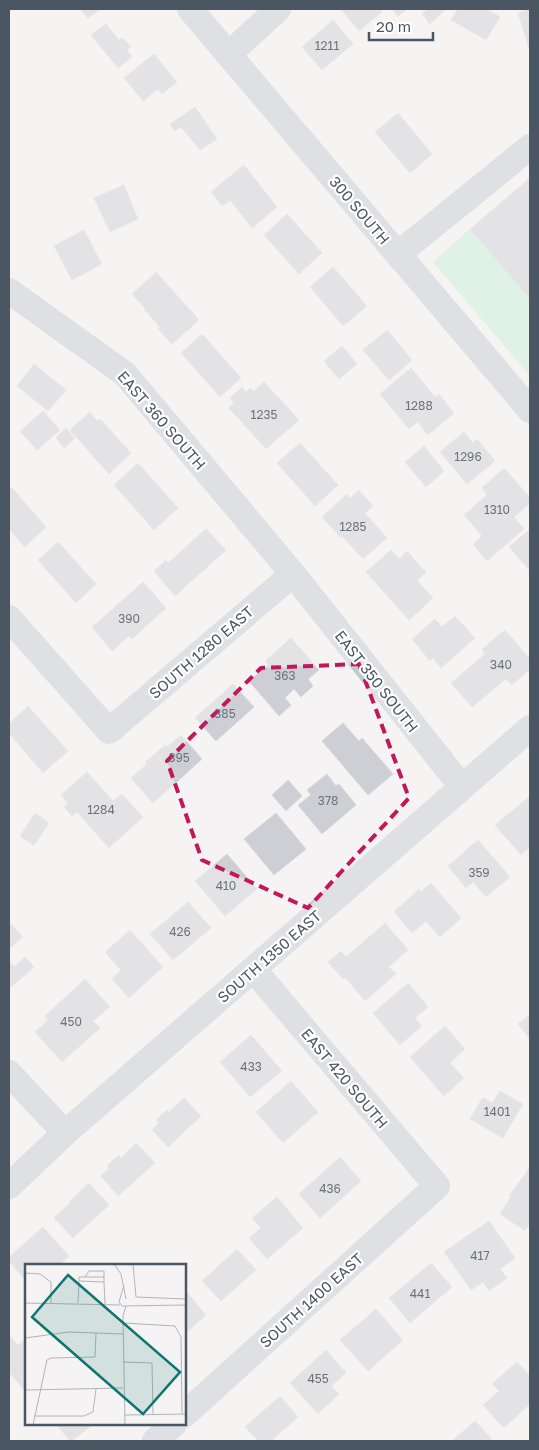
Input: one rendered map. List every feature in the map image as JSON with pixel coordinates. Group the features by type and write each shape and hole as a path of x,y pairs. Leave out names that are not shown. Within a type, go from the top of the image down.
{"street":[{"name":"300 SOUTH","path":"190,9 530,410"},
{"path":"229,54 278,9"},
{"path":"398,254 530,147"},
{"name":"EAST 360 SOUTH","path":"9,291 125,374 293,574"},
{"name":"SOUTH 1280 EAST","path":"9,618 109,731 293,574"},
{"name":"EAST 350 SOUTH","path":"293,574 462,788"},
{"name":"SOUTH 1350 EAST","path":"9,1186 65,1133 530,728"},
{"name":"EAST 420 SOUTH","path":"253,969 437,1186"},
{"path":"9,1073 65,1133"},
{"name":"SOUTH 1400 EAST","path":"186,1413 437,1186"},
{"path":"155,1441 173,1425"}],"highlighted area":[{"path":"359,664 409,798 308,908 202,860 167,761 261,668"}],"green space":[{"path":"470,229 530,299 530,376 433,262"}],"building":[{"path":"80,9 100,9 88,18"},
{"path":"341,9 379,9 382,12 359,31"},
{"path":"392,9 407,9 398,16"},
{"path":"428,9 446,9 430,24 422,14"},
{"path":"458,9 487,9 500,17 486,40 451,20"},
{"path":"530,9 530,51 518,13"},
{"path":"333,20 353,44 322,70 302,47"},
{"path":"106,24 119,40 123,38 131,47 127,50 132,57 118,68 91,35"},
{"path":"154,54 177,82 162,94 158,89 143,101 124,78"},
{"path":"195,107 217,139 200,150 181,127 175,131 170,124"},
{"path":"398,113 432,154 410,173 375,132"},
{"path":"244,165 277,207 252,228 230,200 222,206 211,192"},
{"path":"530,178 530,299 470,229"},
{"path":"124,185 138,219 110,232 94,198"},
{"path":"287,214 322,253 299,274 264,235"},
{"path":"84,230 102,264 72,280 54,246"},
{"path":"333,267 367,306 343,326 310,287"},
{"path":"156,272 199,320 172,344 158,329 160,327 132,294"},
{"path":"387,330 412,360 389,380 363,350"},
{"path":"202,334 241,378 220,397 181,353"},
{"path":"342,346 357,364 339,379 324,361"},
{"path":"34,364 66,390 48,411 17,386"},
{"path":"411,368 435,397 439,394 454,413 428,435 418,422 409,429 380,394"},
{"path":"264,382 299,420 266,449 229,408 234,403 230,398 242,387 246,392 250,388 254,391"},
{"path":"43,411 60,430 37,450 20,431"},
{"path":"90,412 97,421 100,419 131,453 109,474 70,430"},
{"path":"66,428 75,438 64,448 56,438"},
{"path":"464,432 473,443 477,439 495,461 467,484 440,452"},
{"path":"300,443 338,485 315,506 277,463"},
{"path":"424,446 444,471 426,487 405,462"},
{"path":"138,463 178,508 154,530 114,485"},
{"path":"504,468 530,498 530,503 514,517 524,529 487,561 473,544 482,536 464,515 487,495 482,488"},
{"path":"11,487 46,527 25,547 9,529 9,489"},
{"path":"359,490 373,506 365,513 387,538 363,559 322,517 347,494 350,498"},
{"path":"206,529 226,550 175,596 154,571 166,560 168,563"},
{"path":"530,529 530,571 509,547"},
{"path":"58,542 96,584 76,603 38,560"},
{"path":"391,550 399,559 407,551 426,573 417,580 433,598 409,620 366,572"},
{"path":"143,582 166,608 132,639 129,636 112,651 92,627"},
{"path":"455,616 475,638 441,668 433,658 430,661 412,639 435,619 442,627"},
{"path":"505,630 530,659 530,669 512,685 506,679 472,707 451,683 485,654 482,649"},
{"path":"291,638 319,670 308,679 313,686 301,697 294,689 285,698 291,705 279,716 249,681 268,665 265,661"},
{"path":"233,684 254,707 216,741 195,718"},
{"path":"28,706 68,751 43,773 9,733 9,724"},
{"path":"343,723 359,741 362,738 393,774 368,795 322,741"},
{"path":"181,735 202,759 179,780 155,754"},
{"path":"155,754 179,780 153,803 131,778"},
{"path":"87,772 113,801 122,794 143,817 109,848 77,812 72,816 64,807 68,803 61,795"},
{"path":"327,774 336,786 339,784 356,805 322,834 298,805 311,795 307,790"},
{"path":"288,780 302,796 286,811 272,795"},
{"path":"530,796 530,847 521,855 495,825"},
{"path":"35,813 49,823 34,845 20,836"},
{"path":"276,813 306,849 274,875 244,839"},
{"path":"478,840 510,877 486,897 473,882 466,888 448,866"},
{"path":"227,854 257,889 225,916 195,881"},
{"path":"431,883 461,918 440,937 426,921 412,933 394,912 419,889 421,892"},
{"path":"188,902 211,928 173,960 150,934"},
{"path":"385,923 408,950 389,967 396,974 365,1001 345,977 343,979 328,962 341,951 346,957"},
{"path":"11,924 23,937 9,949 9,925"},
{"path":"130,930 163,967 129,998 112,979 121,970 105,952"},
{"path":"25,957 34,967 9,989 9,961 14,967"},
{"path":"85,979 110,1007 93,1021 100,1028 62,1062 35,1032 48,1020 45,1016"},
{"path":"408,983 428,1007 415,1018 422,1026 400,1045 373,1013"},
{"path":"530,1015 530,1039 518,1024"},
{"path":"445,1026 465,1049 450,1063 464,1078 444,1096 410,1057"},
{"path":"251,1035 282,1071 250,1097 220,1062"},
{"path":"291,1081 318,1112 283,1143 256,1112"},
{"path":"500,1091 523,1104 503,1138 470,1119 483,1097 492,1103"},
{"path":"184,1098 201,1116 168,1147 152,1130 159,1123 156,1120 167,1110 169,1112"},
{"path":"136,1143 155,1163 118,1196 101,1176 109,1168 107,1166 119,1155 121,1158"},
{"path":"340,1157 361,1181 320,1218 299,1194"},
{"path":"530,1167 530,1223 525,1231 500,1214 511,1197 509,1196"},
{"path":"89,1183 109,1205 73,1238 54,1218"},
{"path":"277,1197 303,1228 267,1259 249,1238 261,1228 252,1218"},
{"path":"489,1221 515,1258 500,1269 507,1278 489,1291 483,1282 471,1290 444,1252"},
{"path":"43,1227 69,1256 60,1264 25,1264 25,1280 9,1261 9,1257"},
{"path":"237,1249 256,1270 221,1301 202,1281"},
{"path":"431,1263 452,1287 410,1323 389,1298"},
{"path":"186,1291 206,1315 186,1333"},
{"path":"376,1309 403,1340 368,1371 340,1340"},
{"path":"9,1335 18,1345 25,1340 25,1388 23,1389 9,1372"},
{"path":"326,1350 346,1373 331,1386 339,1394 318,1414 290,1383"},
{"path":"517,1362 530,1376 530,1404 504,1428 483,1405 499,1391 492,1384"},
{"path":"280,1396 298,1417 271,1441 258,1441 245,1427"},
{"path":"475,1421 492,1439 489,1441 452,1441"},
{"path":"57,1425 92,1425 72,1441"}]}
